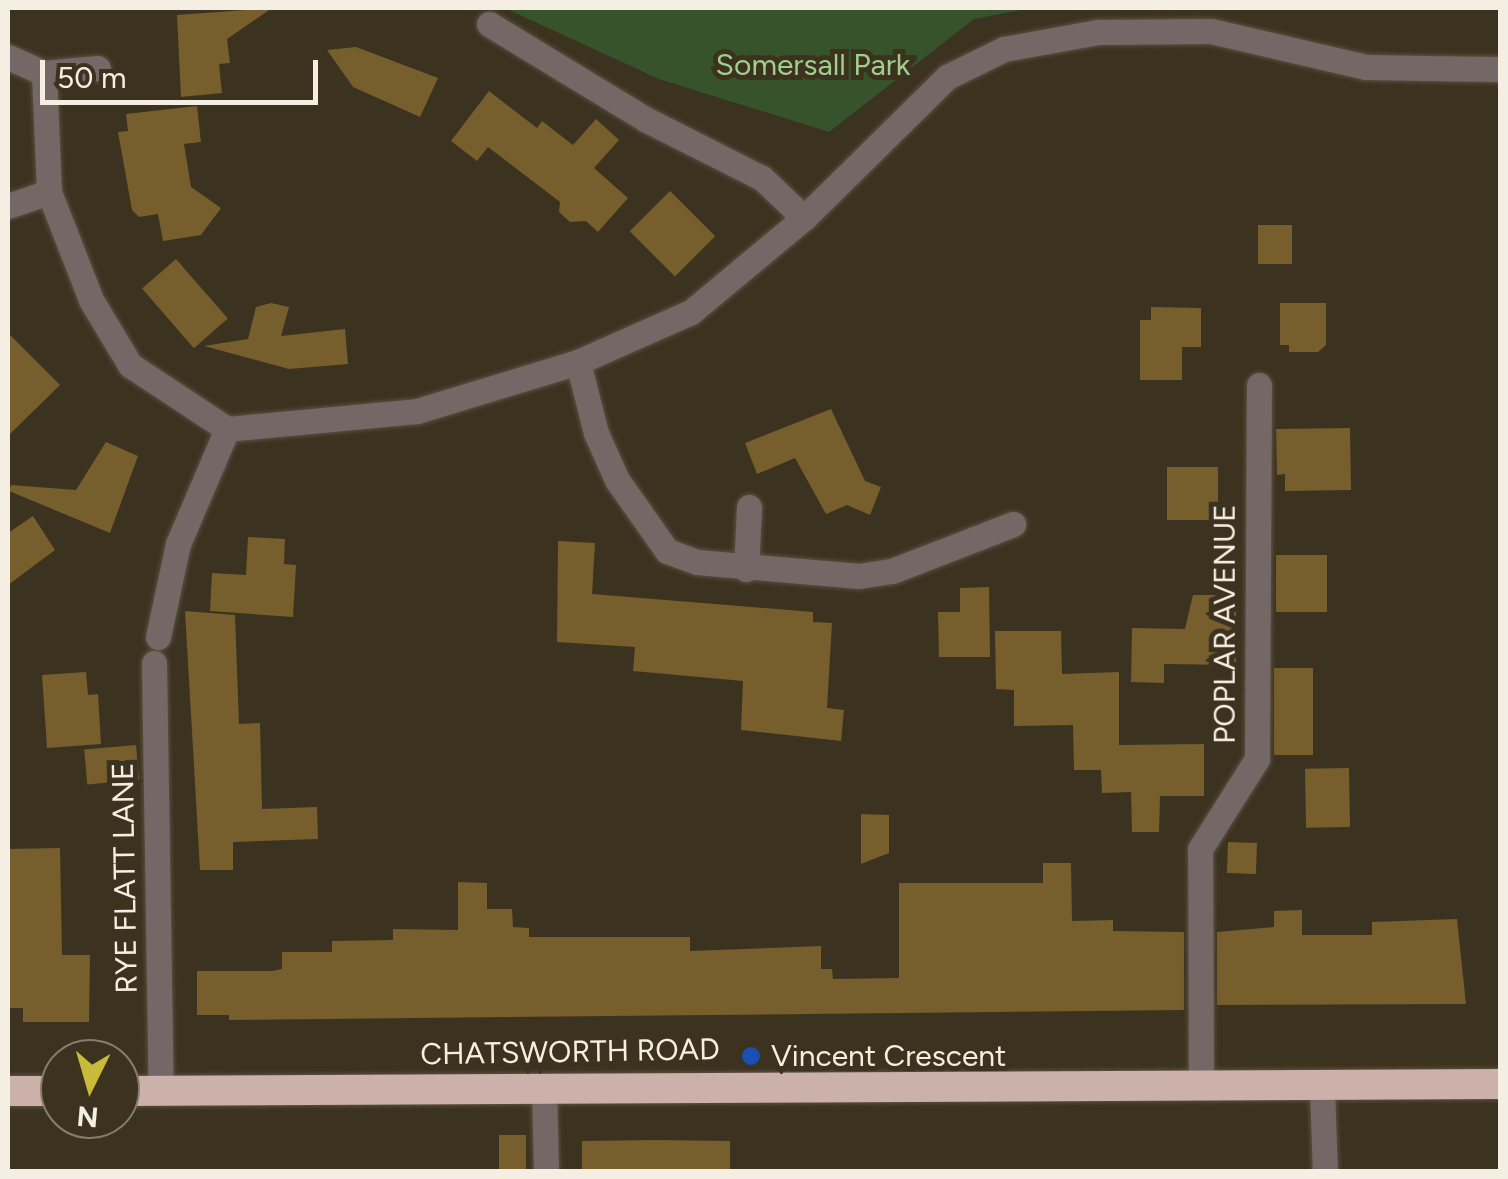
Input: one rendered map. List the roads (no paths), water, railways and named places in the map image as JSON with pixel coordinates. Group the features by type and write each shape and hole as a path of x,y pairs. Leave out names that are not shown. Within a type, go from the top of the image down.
{"highway":[{"name":"CHATSWORTH ROAD","path":"140,1091 1322,1088 1500,1084"},
{"path":"8,1092 40,1091"}],"street":[{"path":"489,24 645,119 762,178 804,218"},
{"path":"44,74 49,192 91,300 130,365 227,429 417,411 578,362 692,312 804,218 947,77 1004,49 1098,32 1211,30 1366,67 1500,69"},
{"path":"8,58 44,74 98,68"},
{"path":"8,206 49,192"},
{"path":"578,362 596,433 618,480 667,551 746,569 859,576 892,571 1013,524"},
{"name":"POPLAR AVENUE","path":"1201,1086 1200,849 1257,759 1259,385"},
{"path":"158,637 178,544 227,429"},
{"path":"746,569 749,507"},
{"name":"RYE FLATT LANE","path":"154,663 161,1091"},
{"path":"544,1088 546,1172"},
{"path":"1322,1088 1325,1172"}],"place":[{"name":"Vincent Crescent","path":"751,1056"}],"park label":[{"name":"Somersall Park","path":"813,65"}]}
